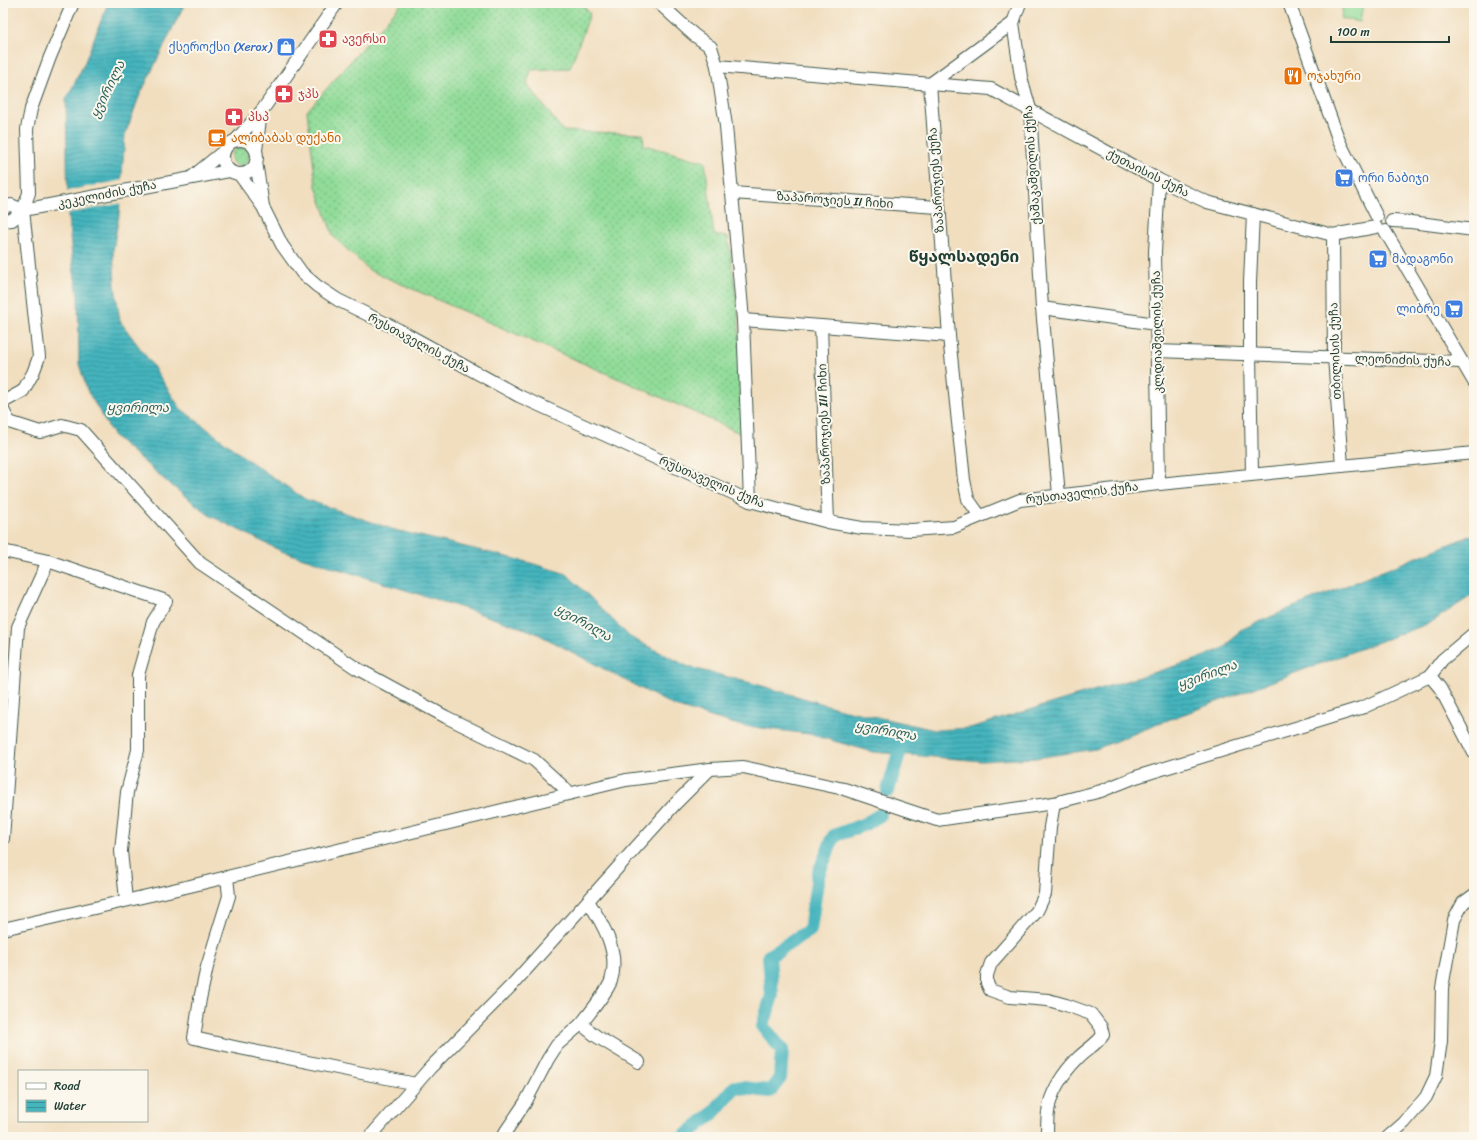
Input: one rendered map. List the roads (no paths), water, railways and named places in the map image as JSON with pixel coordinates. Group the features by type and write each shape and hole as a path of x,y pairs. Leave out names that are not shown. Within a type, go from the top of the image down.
{"street":[{"path":"3,402 23,391 33,373 39,357 24,210 29,193 27,129 31,109 50,57 73,3"},
{"path":"236,140 246,141 253,146 256,156 254,168 248,172 234,172 224,164 224,151 261,112 337,3"},
{"path":"659,3 694,35 711,46 717,66 726,126 742,320 750,501"},
{"path":"930,84 1013,23 1020,3"},
{"path":"1289,3 1339,141 1383,224 1461,362 1474,382"},
{"name":"ქაშაკაშვილის ქუჩა","path":"1013,23 1021,77 1030,109 1042,308 1058,495"},
{"name":"ქუთაისის ქუჩა","path":"717,66 991,88 1159,180 1207,202 1333,235 1383,224 1411,222 1474,230"},
{"name":"ზაპაროჯიეს ქუჩა","path":"930,84 938,207 949,336 964,480 968,499 980,516"},
{"name":"რუსთაველის ქუჩა","path":"261,112 256,156 263,207"},
{"name":"კეკელიძის ქუჩა","path":"191,178 224,151"},
{"name":"კეკელიძის ქუჩა","path":"3,221 12,220 24,210 191,178 234,172"},
{"name":"რუსთაველის ქუჩა","path":"234,172 263,207 282,245 302,272 317,286 338,300 399,330 520,396 750,501 828,522 862,528 910,530 954,527 1020,500 1252,474 1474,453"},
{"name":"კლდიაშვილის ქუჩა","path":"1159,180 1155,252 1159,484"},
{"name":"ზაპაროჯიეს II ჩიხი","path":"732,193 938,207"},
{"name":"კეკელიძის ქუჩა","path":"3,207 11,205 24,210"},
{"path":"1252,474 1250,282 1253,214"},
{"name":"თბილისის ქუჩა","path":"1333,235 1334,357 1342,466"},
{"path":"1042,308 1156,324"},
{"path":"742,320 949,336"},
{"name":"ზაპაროჯიეს III ჩიხი","path":"821,326 828,522"},
{"name":"ლეონიძის ქუჩა","path":"1157,351 1461,362"},
{"path":"3,410 9,422 40,432 62,425 81,430 200,563 356,668 446,717 534,760 570,793"},
{"path":"3,551 48,561 166,601 153,622 138,675 138,750 127,792 121,851 126,900"},
{"path":"3,839 18,627 48,561"},
{"path":"3,929 227,877 626,780 710,769 744,767 844,789 937,820 1054,803 1101,791 1136,777 1364,707 1430,676 1442,660 1474,633"},
{"path":"1430,676 1440,688 1474,753"},
{"path":"370,1137 416,1084 513,984 675,804 710,769"},
{"path":"1047,1137 1048,1110 1055,1089 1066,1071 1074,1062 1103,1035 1101,1027 1091,1014 1066,1005 1048,1000 1010,997 990,990 987,983 987,975 991,963 1037,912 1044,894 1050,827 1054,803"},
{"path":"227,877 229,896 207,967 194,1038 416,1084"},
{"path":"1388,1137 1404,1123 1426,1097 1436,1076 1440,1041 1442,988 1454,920 1463,903 1474,895"},
{"path":"502,1137 525,1103 557,1045 581,1024 594,1008 611,981 614,958 603,923 588,901"},
{"path":"581,1024 596,1036 639,1062"}],"water":[{"name":"ყვირილა","path":"108,3 185,3 139,97 125,135 119,215 113,250 115,286 120,321 151,363 180,408 248,460 305,499 395,530 524,561 567,574 630,637 689,667 759,685 841,709 935,730 970,728 1195,660 1226,647 1240,630 1474,534 1474,594 1430,623 1168,720 1096,749 1035,758 982,761 873,752 809,734 738,725 674,706 534,632 281,551 209,515 166,481 113,435 87,390 79,364 78,295 73,266 68,217 66,100 84,64"}],"waterway":[{"path":"888,791 904,736"},
{"path":"684,1137 712,1114 735,1087 770,1091 780,1078 782,1050 763,1026 772,995 769,956 810,930 818,875 834,836 865,824 880,815"}],"place":[{"name":"ავერსი","path":"328,39"},
{"name":"ქსეროქსი (Xerox)","path":"286,47"},
{"name":"ოჯახური","path":"1293,76"},
{"name":"ჯპს","path":"284,94"},
{"name":"პსპ","path":"234,117"},
{"name":"ალიბაბას დუქანი","path":"217,138"},
{"name":"ორი ნაბიჯი","path":"1344,178"},
{"name":"მადაგონი","path":"1378,259"},
{"name":"ლიბრე","path":"1454,309"}],"district":[{"name":"წყალსადენი","path":"964,256"}]}
